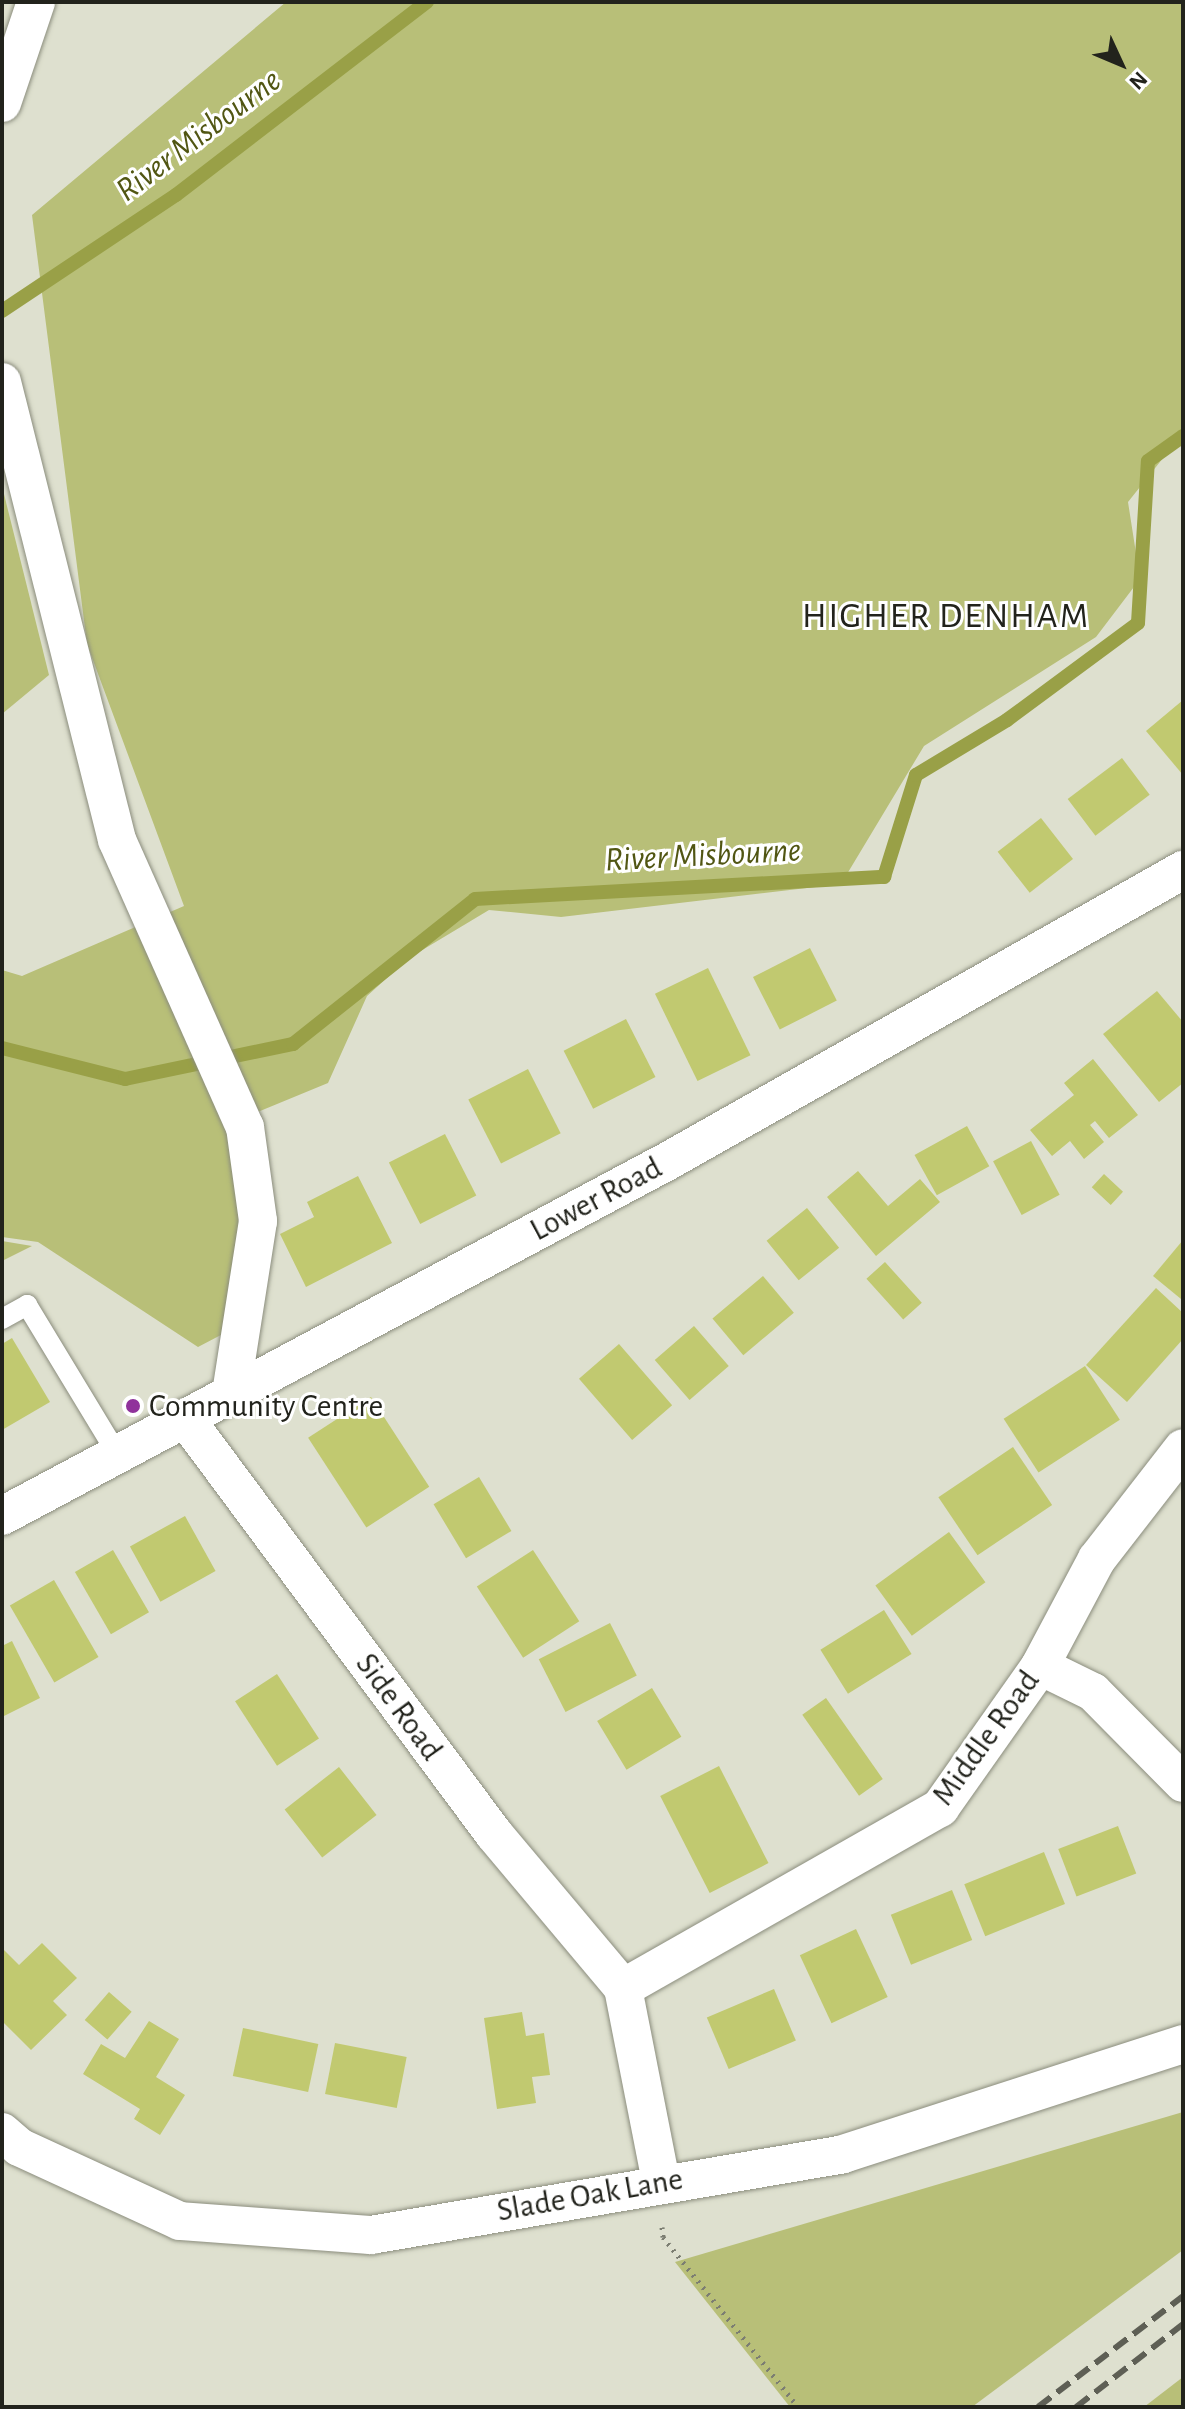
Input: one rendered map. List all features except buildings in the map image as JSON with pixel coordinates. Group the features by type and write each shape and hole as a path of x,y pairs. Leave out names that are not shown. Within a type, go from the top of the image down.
{"street":[{"path":"2,103 36,2"},
{"path":"2,383 117,840 245,1127 258,1221 231,1394"},
{"name":"Lower Road","path":"2,1516 668,1161 1183,870"},
{"name":"Side Road","path":"185,1418 494,1834 623,1988"},
{"name":"Middle Road","path":"623,1988 940,1808 1040,1666 1097,1559 1183,1448"},
{"path":"1040,1666 1093,1692 1183,1783"},
{"path":"623,1988 661,2182"},
{"name":"Slade Oak Lane","path":"2,2132 19,2147 180,2221 371,2235 661,2182 843,2154 1183,2044"}],"lane":[{"path":"2,1319 27,1305 118,1455"}],"path":[{"path":"661,2182 663,2237 798,2407"}],"green space":[{"path":"286,2 1183,2 1183,433 1128,502 1140,579 1096,637 924,746 841,884 561,917 489,910 409,958 367,996 328,1083 243,1118 240,1325 198,1347 38,1242 2,1237 2,970 22,976 184,906 87,644 32,215"},
{"path":"2,486 49,675 2,714"},
{"path":"2,1241 32,1246 2,1261"},
{"path":"1183,2112 1183,2250 972,2407 790,2407 675,2262"},
{"path":"1183,2377 1183,2407 1144,2407"}],"waterway":[{"name":"River Misbourne","path":"2,311 176,195 427,2"},
{"name":"River Misbourne","path":"2,1048 125,1079 293,1044 475,899 884,877 916,775 1007,720 1138,623 1148,461 1183,436"}],"railway":[{"path":"1038,2407 1183,2296"},
{"path":"1076,2407 1183,2324"}],"place":[{"name":"Community Centre","path":"133,1406"}],"district":[{"name":"HIGHER DENHAM","path":"946,617"}]}
